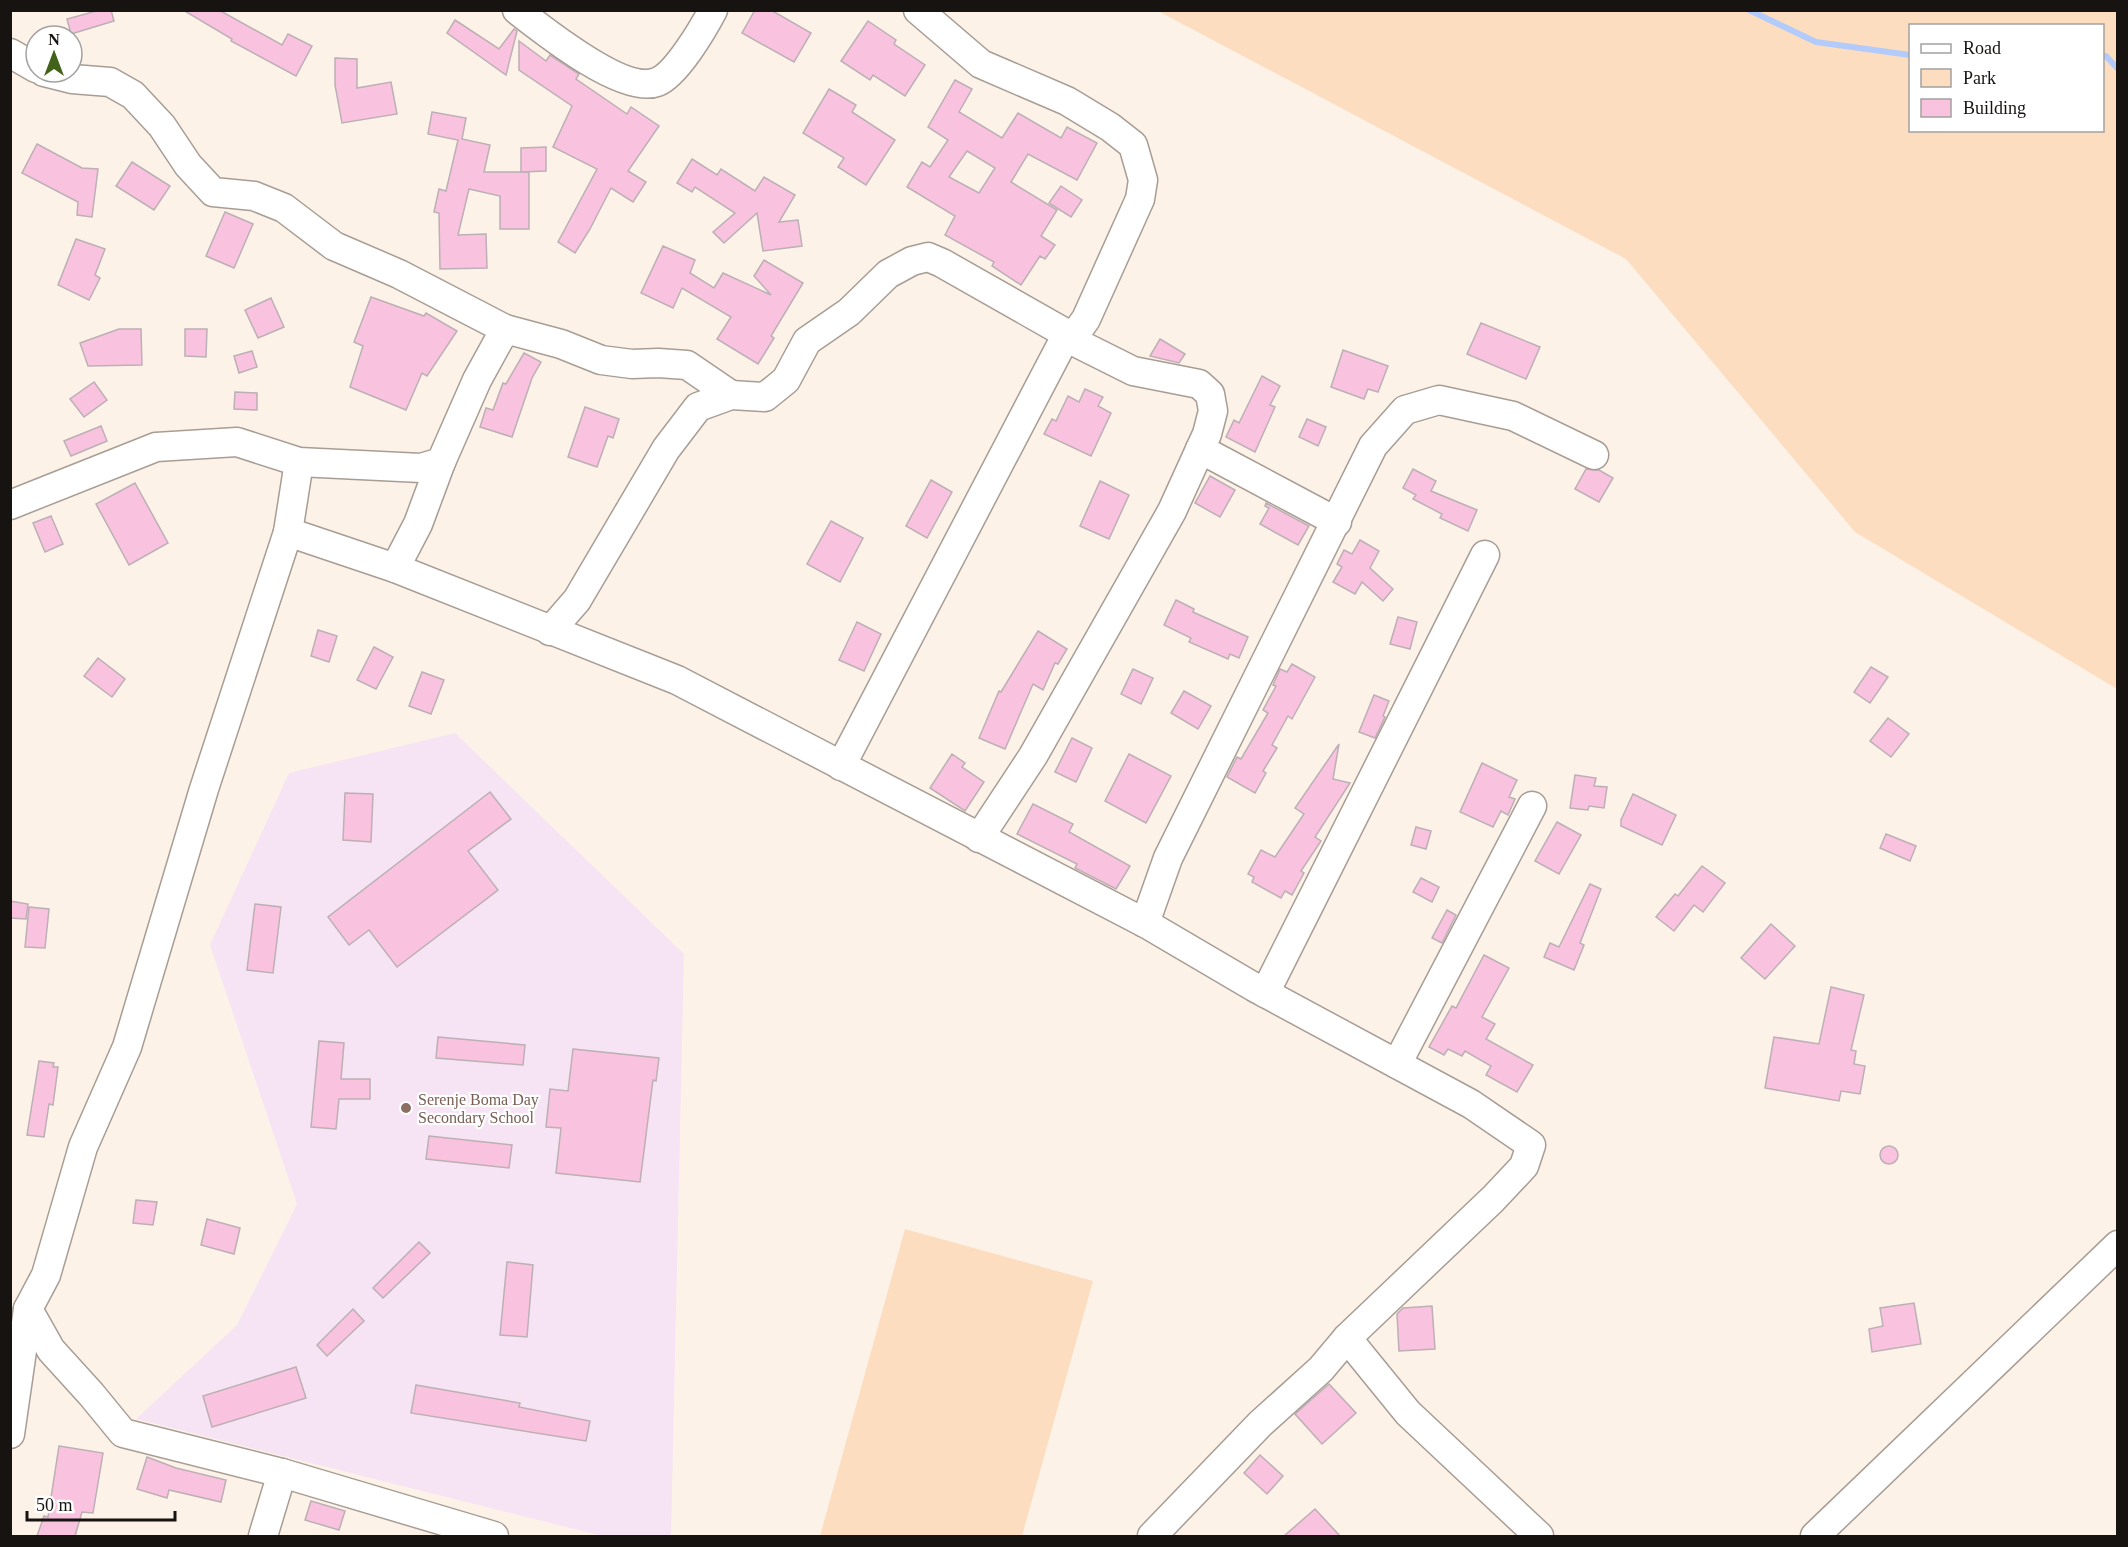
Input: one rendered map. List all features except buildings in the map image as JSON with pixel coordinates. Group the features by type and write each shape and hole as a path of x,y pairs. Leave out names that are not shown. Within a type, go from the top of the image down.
{"street":[{"path":"518,10 569,51 638,85 658,82 682,59 713,10"},
{"path":"841,766 1069,337 1086,319 1140,199 1143,180 1133,145 1110,127 1067,101 981,64 918,10"},
{"path":"10,52 24,61"},
{"path":"84,80 110,82 133,95 155,118 188,165 213,192 254,196 284,208 334,246 399,274 505,329 561,344 601,360 632,364 687,365 731,395"},
{"path":"550,631 577,600 666,449 698,407 731,395 765,397 786,380 807,341 849,312 888,274 912,261 928,257 1133,371 1199,384 1210,394 1213,411 1200,449 1172,511 1033,756 979,838"},
{"path":"395,568 418,524 441,462 477,380 505,329"},
{"path":"1145,923 1168,858 1373,446 1405,410 1439,400 1513,416 1594,455"},
{"path":"10,505 156,447 237,442 299,462 421,468 441,462"},
{"path":"1200,449 1336,522"},
{"path":"10,1434 28,1309 46,1275 83,1147 127,1047 204,789 288,532 299,462"},
{"path":"288,532 395,568 677,680 1145,923 1265,993 1471,1104 1531,1145 1524,1166 1493,1199 1347,1338 1321,1369 1260,1424 1164,1533"},
{"path":"1265,993 1485,555"},
{"path":"1397,1064 1532,806"},
{"path":"1815,1536 2118,1245"},
{"path":"28,1309 51,1350 123,1433 282,1473 494,1536"},
{"path":"1347,1338 1408,1413 1539,1536"},
{"path":"263,1536 282,1473"}],"shaded area":[{"path":"455,733 684,954 671,1536 602,1536 136,1419 237,1325 297,1204 210,945 289,773"}],"green space":[{"path":"1158,11 2117,11 2117,689 1855,532 1626,259"},
{"path":"905,1229 1093,1281 1022,1536 820,1536"}],"waterway":[{"path":"1749,10 1816,42 1909,55"},
{"path":"2104,56 2118,69"}],"place":[{"name":"Serenje Boma Day Secondary School","path":"406,1108"}]}
